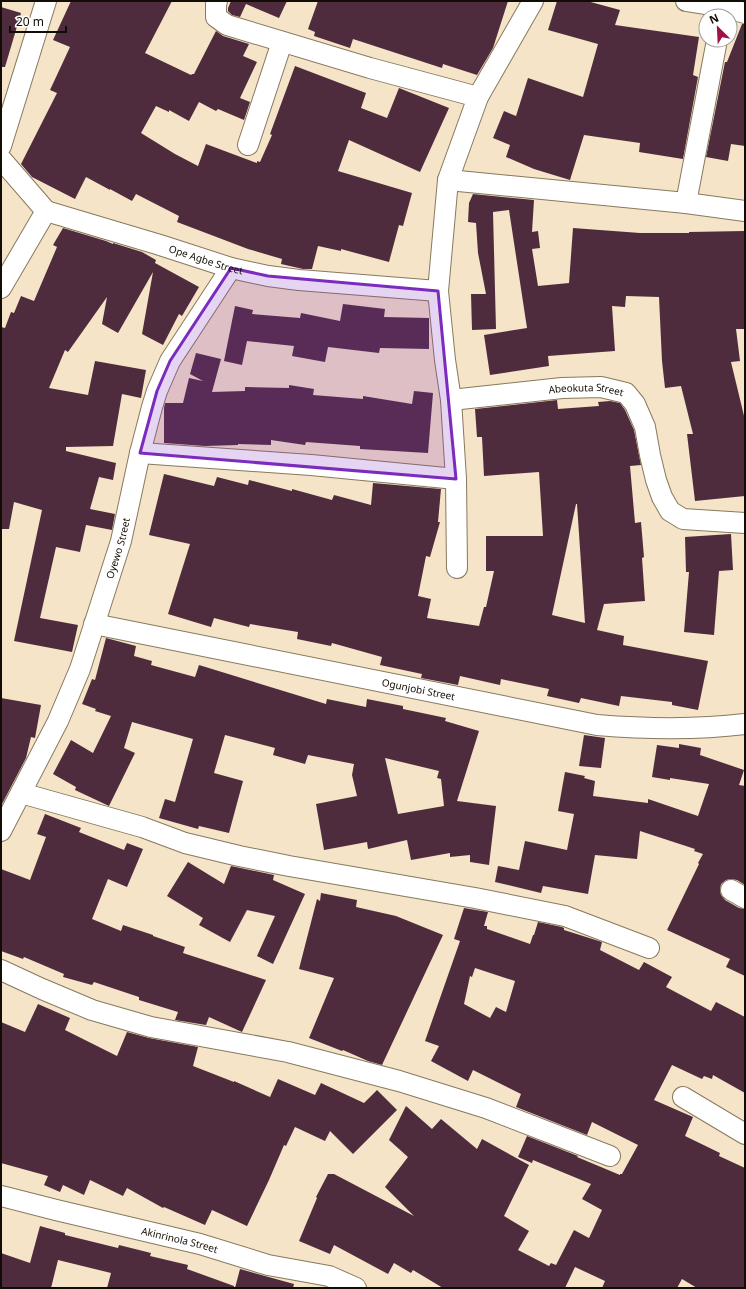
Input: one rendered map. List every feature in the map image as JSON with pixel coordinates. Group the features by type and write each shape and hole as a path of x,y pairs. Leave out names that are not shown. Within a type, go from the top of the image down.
{"street":[{"path":"1,146 46,1"},
{"path":"457,568 456,479 451,400 445,360 438,291 448,180 478,97 533,1"},
{"path":"686,1 709,8"},
{"path":"216,9 227,25 370,68 478,97"},
{"path":"248,145 282,42"},
{"path":"686,202 715,48"},
{"path":"1,159 46,211 1,288"},
{"path":"448,180 686,202 745,211"},
{"name":"Ope Agbe Street","path":"46,211 231,268 268,276 299,280 438,291"},
{"name":"Oyewo Street","path":"1,831 58,721 80,669 121,541 140,453 157,391 168,366 231,268"},
{"name":"Abeokuta Street","path":"451,400 562,388 601,387 626,393 635,404 645,427 656,480 662,497 670,511 683,519 745,523"},
{"path":"140,453 311,465 456,479"},
{"name":"Ogunjobi Street","path":"94,624 597,724 638,728 685,729 745,724"},
{"path":"21,792 142,827 185,843 238,856 475,898 565,916 649,948"},
{"path":"1,970 42,990 92,1010 151,1027 288,1052 399,1081 486,1108 610,1156"},
{"path":"683,1096 745,1134"},
{"name":"Akinrinola Street","path":"1,1196 200,1244 268,1265 329,1276 356,1288"}],"highlighted area":[{"path":"231,268 268,276 438,291 456,479 140,453 157,391 170,361"}],"building":[{"path":"71,1 172,1 145,53 191,75 194,74 216,31 223,36 249,44 243,56 257,62 240,98 250,102 244,120 218,109 216,111 199,102 189,121 169,110 169,112 156,106 141,133 198,166 206,144 257,163 257,161 260,162 272,135 270,134 295,66 366,93 361,108 387,118 399,88 449,108 420,172 349,140 338,171 412,193 403,226 399,225 389,262 341,249 341,251 318,246 312,269 303,269 281,264 282,259 248,249 177,222 179,216 136,194 132,201 86,177 75,199 32,177 21,164 57,93 50,90 70,47 53,40"},
{"path":"231,1 287,1 279,18 246,4 240,17 232,15 228,11"},
{"path":"318,1 508,1 493,48 477,75 443,64 442,68 353,39 350,48 314,36 315,32 308,29"},
{"path":"557,1 587,1 620,10 615,25 698,37 693,75 698,77 683,159 639,152 640,143 584,135 570,180 534,169 506,157 510,145 493,138 504,111 516,116 528,78 583,97 598,44 548,30"},
{"path":"1,7 21,13 5,67 1,67"},
{"path":"742,24 745,24 745,146 731,144 728,161 706,157 725,62 727,62 733,48 738,48 738,34"},
{"path":"473,194 534,200 532,232 538,231 540,248 532,249 538,286 569,283 573,228 640,233 745,231 745,329 736,329 740,361 731,362 745,420 745,496 695,501 687,434 693,434 681,386 665,388 662,361 659,297 626,296 625,307 612,306 615,351 548,356 549,366 490,375 484,335 527,328 509,210 493,212 496,329 472,330 471,294 486,294 478,253 476,223 468,222 469,203"},
{"path":"63,228 142,252 156,260 155,263 199,287 182,316 179,314 163,345 142,334 153,272 118,333 102,324 107,297 68,352 65,350 49,388 88,395 95,361 146,370 141,398 122,394 113,446 66,447 66,451 116,463 113,480 99,477 90,509 115,514 112,530 86,525 80,552 56,547 40,618 78,625 72,652 14,641 42,510 14,502 9,529 1,529 1,327 5,328 11,312 14,313 21,296 34,301 57,247 53,245"},
{"path":"343,304 385,309 384,317 429,318 429,349 380,348 379,353 328,347 325,362 292,356 294,346 247,341 242,365 224,361 235,306 253,310 252,314 300,318 301,313 340,321"},
{"path":"196,353 221,359 212,392 245,391 245,387 289,388 289,385 314,389 313,395 363,399 363,396 412,404 414,391 433,393 428,453 360,449 360,446 306,442 305,445 271,440 271,445 238,444 205,446 164,443 165,403 183,403 189,378 203,381 190,374"},
{"path":"557,400 558,409 599,406 598,402 610,401 620,403 625,410 634,430 641,465 630,466 635,523 641,522 644,557 642,558 645,601 604,604 597,630 624,636 623,645 708,661 698,710 672,705 672,702 621,696 619,706 581,698 579,703 547,696 549,689 501,679 500,685 460,676 458,685 421,678 422,674 380,665 382,657 332,643 331,646 297,639 298,632 250,624 249,627 214,618 211,627 168,614 190,544 149,535 164,474 214,486 217,477 248,485 249,480 292,491 292,489 332,500 334,495 371,505 373,483 441,489 438,522 440,522 430,557 426,556 418,596 431,599 427,618 479,626 484,607 486,607 494,571 486,571 486,536 543,536 539,472 484,476 482,437 477,437 475,409","holes":["577,504 585,623 552,615"]},
{"path":"731,534 733,570 719,571 714,635 684,632 689,572 686,572 685,537"},
{"path":"106,638 136,646 134,656 152,661 151,665 195,677 199,665 326,704 327,699 366,707 367,699 403,706 403,709 446,718 445,721 479,731 457,801 496,806 489,865 470,862 470,855 450,857 450,853 411,860 407,840 368,849 367,842 324,850 316,804 357,796 352,775 354,764 308,755 305,764 273,755 275,748 225,735 214,773 243,781 229,833 199,826 198,829 159,818 165,799 175,802 193,739 132,722 124,748 135,753 109,806 75,790 76,787 53,774 71,740 93,753 111,716 95,711 96,709 82,704 92,679 95,680","holes":["385,758 439,771 437,778 441,779 444,806 398,814"]},
{"path":"1,698 41,705 35,738 31,737 26,758 1,806"},
{"path":"584,735 605,738 601,768 579,766"},
{"path":"679,744 701,748 700,755 744,770 739,785 745,786 745,885 737,880 726,880 721,884 720,890 721,895 725,900 739,908 745,909 745,976 726,967 730,959 667,930 703,854 694,851 695,849 640,831 637,859 595,855 588,894 543,886 541,893 495,882 498,866 519,870 525,841 567,850 574,814 558,811 565,772 585,776 584,778 595,781 593,796 648,803 648,799 698,816 709,784 670,778 670,780 652,777 657,745 679,748"},
{"path":"45,814 81,828 79,832 124,850 127,843 143,849 127,887 108,879 92,919 121,931 123,925 153,935 185,947 183,953 266,980 242,1032 209,1017 206,1025 175,1020 178,1012 139,1000 139,997 94,982 92,985 63,977 64,974 24,957 23,959 1,951 1,869 30,880 46,837 37,834"},
{"path":"188,862 224,884 231,866 274,875 273,880 305,894 273,964 257,956 275,916 247,910 230,942 199,925 203,918 167,896"},
{"path":"321,893 357,900 356,907 396,916 443,935 382,1065 309,1038 334,978 299,969 317,899 320,901"},
{"path":"464,908 488,912 484,926 487,926 487,929 530,944 538,922 562,927 564,930 602,942 600,950 639,970 644,962 672,977 666,987 711,1011 716,1002 745,1017 745,1093 713,1075 712,1079 704,1076 702,1079 672,1065 654,1100 693,1117 685,1136 720,1153 719,1156 745,1168 745,1288 697,1288 682,1279 677,1288 602,1288 605,1281 575,1267 565,1288 443,1288 413,1270 411,1273 394,1263 388,1274 334,1245 330,1254 299,1241 317,1198 316,1197 328,1174 334,1174 414,1216 385,1187 408,1157 389,1140 406,1106 432,1129 441,1119 477,1149 482,1139 529,1165 504,1216 529,1231 518,1250 549,1266 551,1263 556,1265 574,1230 589,1238 602,1210 582,1199 591,1184 533,1160 532,1163 518,1157 527,1136 578,1156 577,1157 620,1175 622,1174 638,1145 592,1122 587,1135 516,1107 521,1094 473,1070 468,1081 431,1061 439,1046 425,1041 460,941 454,939","holes":["475,968 515,981 506,1012 496,1007 490,1018 464,1004 470,976 472,977"]},
{"path":"38,1004 70,1018 65,1030 117,1056 127,1032 149,1038 198,1047 193,1066 234,1081 270,1097 278,1079 315,1095 321,1083 364,1103 377,1090 397,1110 353,1154 330,1131 325,1141 295,1127 286,1146 284,1145 247,1226 212,1210 205,1225 164,1207 163,1208 127,1188 123,1196 90,1180 84,1195 63,1185 60,1192 44,1185 48,1176 1,1163 1,1022 25,1032"},
{"path":"40,1226 65,1233 65,1235 118,1248 119,1245 151,1253 150,1256 188,1265 187,1269 234,1286 234,1288 107,1288 111,1273 58,1260 51,1288 1,1288 1,1253 30,1263"},
{"path":"240,1269 294,1284 293,1288 235,1288"}]}
